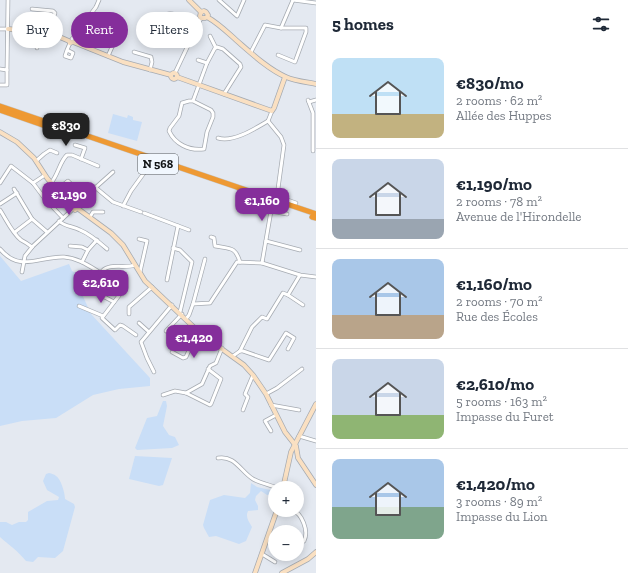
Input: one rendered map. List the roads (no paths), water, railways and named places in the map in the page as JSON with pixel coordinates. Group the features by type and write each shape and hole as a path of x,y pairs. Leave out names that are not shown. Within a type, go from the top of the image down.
{"highway":[{"name":"N 568","path":"0,106 315,217"},
{"name":"N 568","path":"0,110 315,217"}],"street":[{"path":"0,85 7,85 8,0"},
{"path":"92,12 99,0"},
{"path":"189,0 201,12 206,12 207,17"},
{"path":"219,0 237,16 244,0"},
{"path":"280,28 293,0 316,3"},
{"path":"32,9 54,12"},
{"path":"203,18 207,17 215,21 265,64 285,77 316,84"},
{"path":"251,52 265,25 280,28 306,28 306,32 295,62 278,55"},
{"path":"0,29 12,29"},
{"path":"210,36 216,48"},
{"path":"63,38 71,41 67,50"},
{"path":"88,48 123,62 174,75 272,111"},
{"path":"108,56 112,48"},
{"path":"174,75 187,48"},
{"path":"193,101 207,64 216,48"},
{"path":"216,48 223,49 240,64 241,67 224,94"},
{"path":"134,52 150,57 152,62 150,70"},
{"path":"198,60 207,64"},
{"path":"0,69 7,70"},
{"path":"218,138 223,140 247,133 268,121 285,77"},
{"path":"313,151 315,117 309,101 316,100"},
{"path":"193,101 211,110 213,113 213,117 207,132 204,149 182,146 177,143 169,131 179,116 182,103 193,101"},
{"path":"268,121 281,137 284,145 277,196 296,203"},
{"path":"0,132 18,142 36,161 57,190 75,207 111,233 123,245 145,281 181,313 207,339 233,356 253,375 266,394 285,432 295,444 298,458 316,484"},
{"path":"75,145 85,148 82,159"},
{"path":"36,161 50,150 57,153"},
{"path":"51,183 67,155 72,155 98,166"},
{"path":"0,183 11,166 33,183 45,199 63,218"},
{"path":"22,272 25,256 32,247 114,172"},
{"path":"123,206 131,191 144,173"},
{"path":"33,183 45,175"},
{"path":"57,190 68,181 75,188"},
{"path":"96,188 113,202 189,230"},
{"path":"14,189 32,219 47,232"},
{"path":"0,204 17,193"},
{"path":"0,210 15,232 22,240 32,247"},
{"path":"262,263 271,211 287,214"},
{"path":"90,217 93,212 103,212"},
{"path":"15,232 32,219"},
{"path":"59,221 67,226 79,229 97,240 107,249"},
{"path":"167,280 178,226"},
{"path":"211,237 214,238 215,246 233,249 237,253 240,262"},
{"path":"139,239 147,241 140,273"},
{"path":"82,262 88,250 97,240"},
{"path":"266,241 300,250"},
{"path":"70,246 82,247 88,250"},
{"path":"0,248 5,255 12,260 29,262 64,257 78,260 101,273 107,282 121,290 120,296 102,317"},
{"path":"166,331 181,313 192,262 180,250 173,248"},
{"path":"186,318 189,315 193,304 205,259"},
{"path":"193,304 210,303 237,262 262,263 300,275 316,276"},
{"path":"101,273 104,268 108,267 135,265"},
{"path":"288,295 300,275"},
{"path":"128,314 128,307 152,287"},
{"path":"95,292 114,302"},
{"path":"233,356 240,351 252,327 262,317 267,319 283,293 303,305"},
{"path":"154,372 146,358 141,342 172,305"},
{"path":"79,306 102,317 115,330 120,325 136,335"},
{"path":"139,323 150,332"},
{"path":"172,352 183,358 186,357 198,330"},
{"path":"240,351 269,360 286,333 294,338 288,349"},
{"path":"186,393 202,384 210,366 216,363 222,348"},
{"path":"163,395 175,391 186,393 210,405 221,379 208,369"},
{"path":"266,394 277,388 302,369"},
{"path":"243,410 248,397 245,394 253,375"},
{"path":"284,481 289,460 295,444 316,404"},
{"path":"271,405 299,410"},
{"path":"271,431 265,421 276,415"},
{"path":"299,436 316,441"},
{"path":"218,458 222,457 232,460 252,479 268,485"},
{"path":"304,527 306,533 304,541"},
{"path":"255,573 268,538"},
{"path":"282,573 308,559 316,552"},
{"path":"262,554 275,562"}]}
